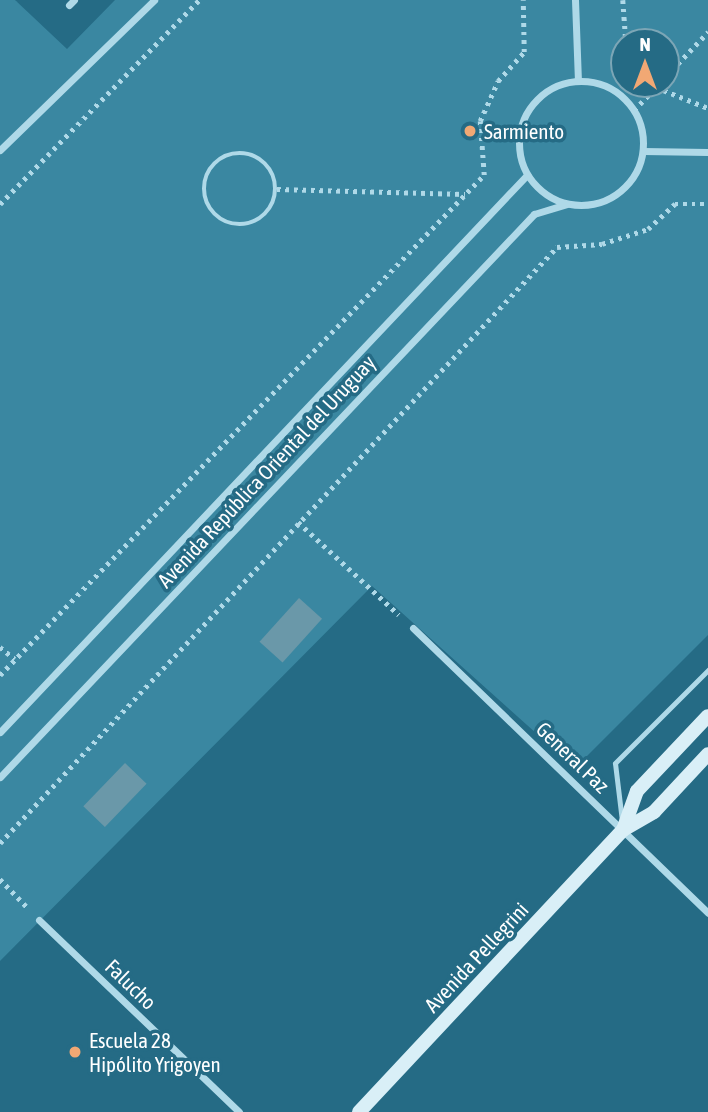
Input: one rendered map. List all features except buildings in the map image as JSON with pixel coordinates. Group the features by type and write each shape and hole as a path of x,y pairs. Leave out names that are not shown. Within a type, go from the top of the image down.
{"main road":[{"name":"Avenida Pellegrini","path":"623,830 637,791 708,716"},
{"name":"Avenida Pellegrini","path":"359,1112 623,830 654,812 708,754"}],"street":[{"path":"0,149 154,0"},
{"path":"575,0 578,81"},
{"path":"578,81 610,88 634,110 643,151 637,171 625,188 587,205 566,204 537,188 527,175 518,140 531,106 544,93 578,81"},
{"path":"643,151 708,152"},
{"name":"Avenida República Oriental del Uruguay","path":"0,732 527,175"},
{"name":"Avenida República Oriental del Uruguay","path":"0,777 534,214 566,204"},
{"name":"General Paz","path":"413,628 708,913"},
{"name":"Falucho","path":"39,920 239,1112"}],"lane":[{"path":"623,830 615,763 708,670"}],"path":[{"path":"0,204 199,0"},
{"path":"0,675 484,175 480,121 498,81 524,52 523,0"},
{"path":"623,0 625,28"},
{"path":"680,61 708,32"},
{"path":"634,110 645,98"},
{"path":"677,98 708,108"},
{"path":"237,153 261,158 275,177 277,189 265,214 240,225 215,214 205,195 205,183 216,162 237,153"},
{"path":"277,189 466,194"},
{"path":"0,843 557,247 602,244 648,229 676,204 708,204"},
{"path":"298,522 413,628"},
{"path":"0,647 15,659"},
{"path":"0,879 39,920"}],"shaded area":[{"path":"0,0 15,0 67,49 115,0 708,0 708,635 575,768 372,586 0,961"},
{"path":"299,598 322,619 283,663 260,642"},
{"path":"125,763 147,784 105,827 83,806"}],"place":[{"name":"Sarmiento","path":"470,131"},
{"name":"Escuela 28 Hipólito Yrigoyen","path":"75,1052"}]}
